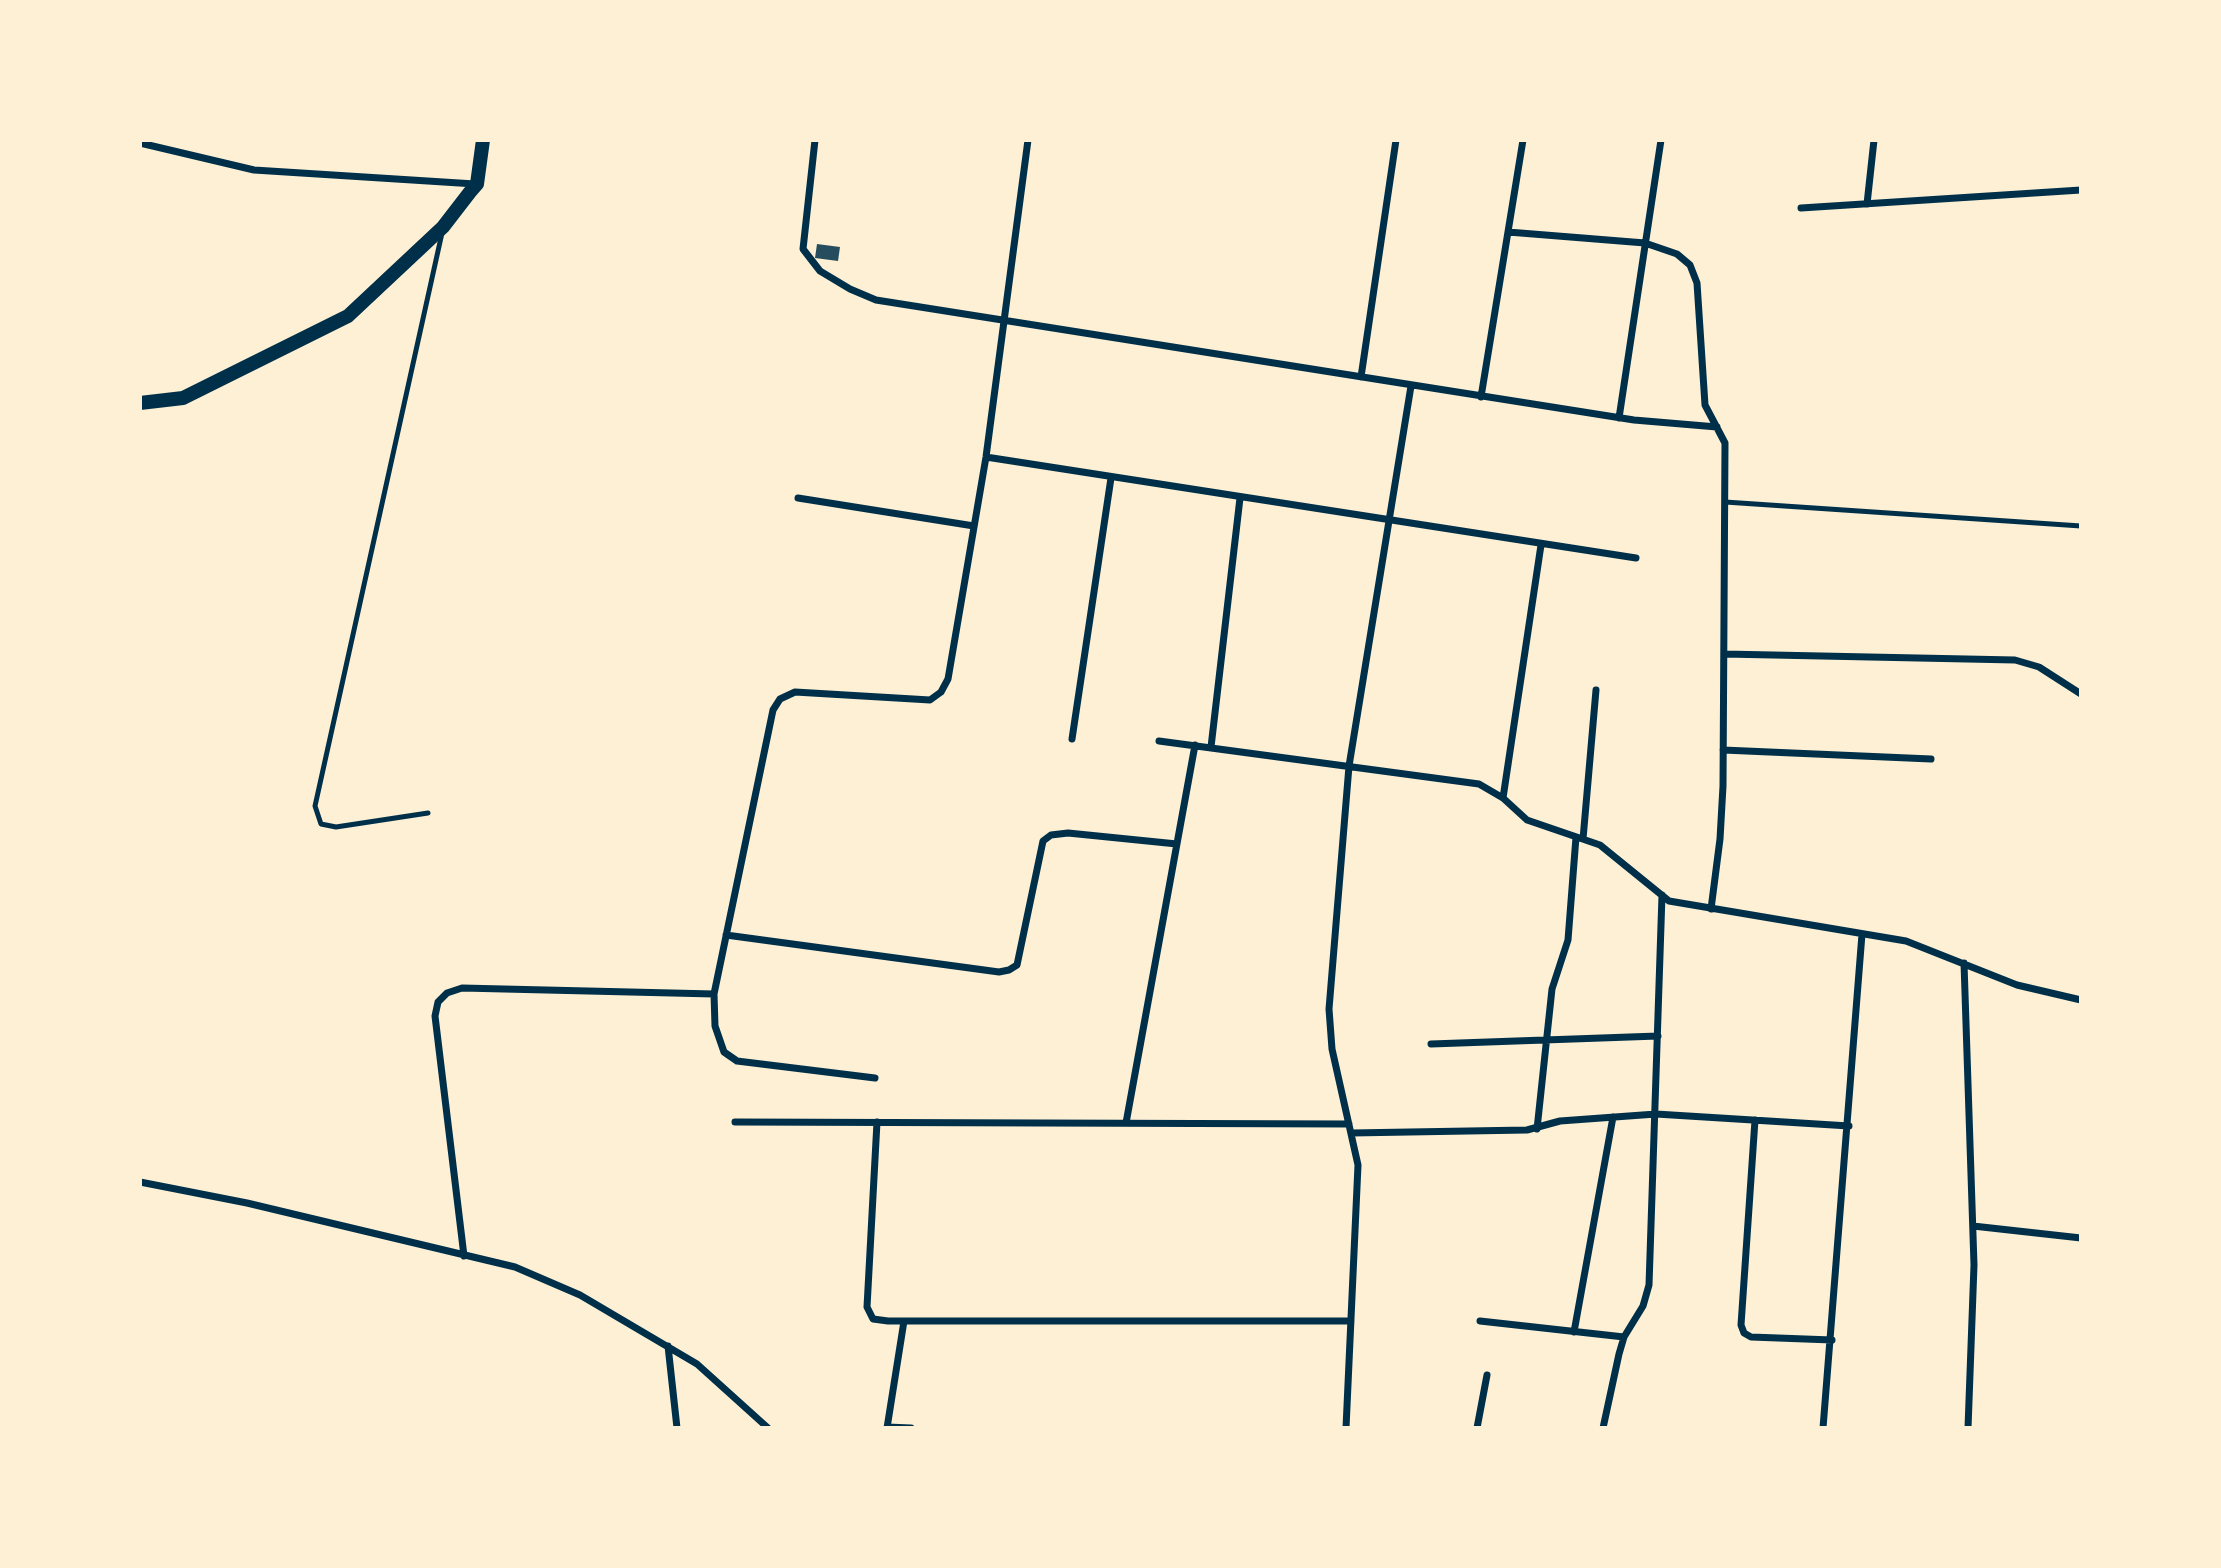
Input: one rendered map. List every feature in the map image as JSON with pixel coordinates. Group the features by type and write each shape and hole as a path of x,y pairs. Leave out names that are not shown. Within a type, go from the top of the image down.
{"main road":[{"path":"140,404 183,398 348,316 443,226 477,184 483,140"}],"street":[{"path":"815,140 803,249 820,271 850,289 876,300 1619,418 1717,427"},
{"path":"875,1078 737,1061 724,1052 719,1039 715,1026 714,994 773,710 780,699 795,692 930,699 941,692 948,678 986,457 1028,140"},
{"path":"1361,377 1396,140"},
{"path":"1481,397 1523,140"},
{"path":"1619,418 1661,140"},
{"path":"1867,204 1874,140"},
{"path":"140,143 254,170 477,184"},
{"path":"1801,208 2081,190"},
{"path":"1508,232 1645,243 1677,254 1690,265 1696,283 1705,405 1725,443 1724,750 1720,839 1711,909"},
{"path":"1346,1428 1358,1179 1330,1035 1329,1009 1349,766 1411,386"},
{"path":"986,457 1636,558"},
{"path":"1073,738 1111,478"},
{"path":"798,498 974,526"},
{"path":"1211,747 1240,498"},
{"path":"1503,798 1541,545"},
{"path":"1724,654 2029,662 2081,694"},
{"path":"1537,1129 1552,989 1569,940 1596,690"},
{"path":"1159,741 1479,784 1503,798 1527,820 1600,845 1669,901 1906,941 2017,985 2081,1000"},
{"path":"1126,1123 1195,745"},
{"path":"1724,750 1931,759"},
{"path":"726,935 999,972 1009,970 1017,965 1044,841 1051,835 1068,833 1177,844"},
{"path":"1603,1428 1624,1337 1643,1306 1648,1285 1662,895"},
{"path":"1823,1428 1849,1126 1862,934"},
{"path":"1964,963 1973,1226 1968,1428"},
{"path":"464,1256 435,1016 438,1002 447,993 462,988 714,994"},
{"path":"1431,1044 1658,1036"},
{"path":"1351,1133 1537,1129 1560,1121 1656,1114 1849,1126"},
{"path":"1574,1332 1613,1117"},
{"path":"1755,1120 1741,1325 1744,1333 1751,1337 1832,1339"},
{"path":"735,1122 1349,1124"},
{"path":"877,1122 867,1307 873,1319 1351,1321"},
{"path":"140,1182 247,1203 515,1267 580,1295 697,1363 768,1428"},
{"path":"1973,1226 2081,1238"},
{"path":"904,1321 887,1427 911,1428"},
{"path":"1480,1321 1624,1337"},
{"path":"668,1346 677,1428"},
{"path":"1477,1428 1488,1375"}],"lane":[{"path":"428,813 336,827 321,824 316,816 315,806 443,226"},
{"path":"1725,502 2081,526"}],"building":[{"path":"817,244 840,247 838,261 815,258"}]}
